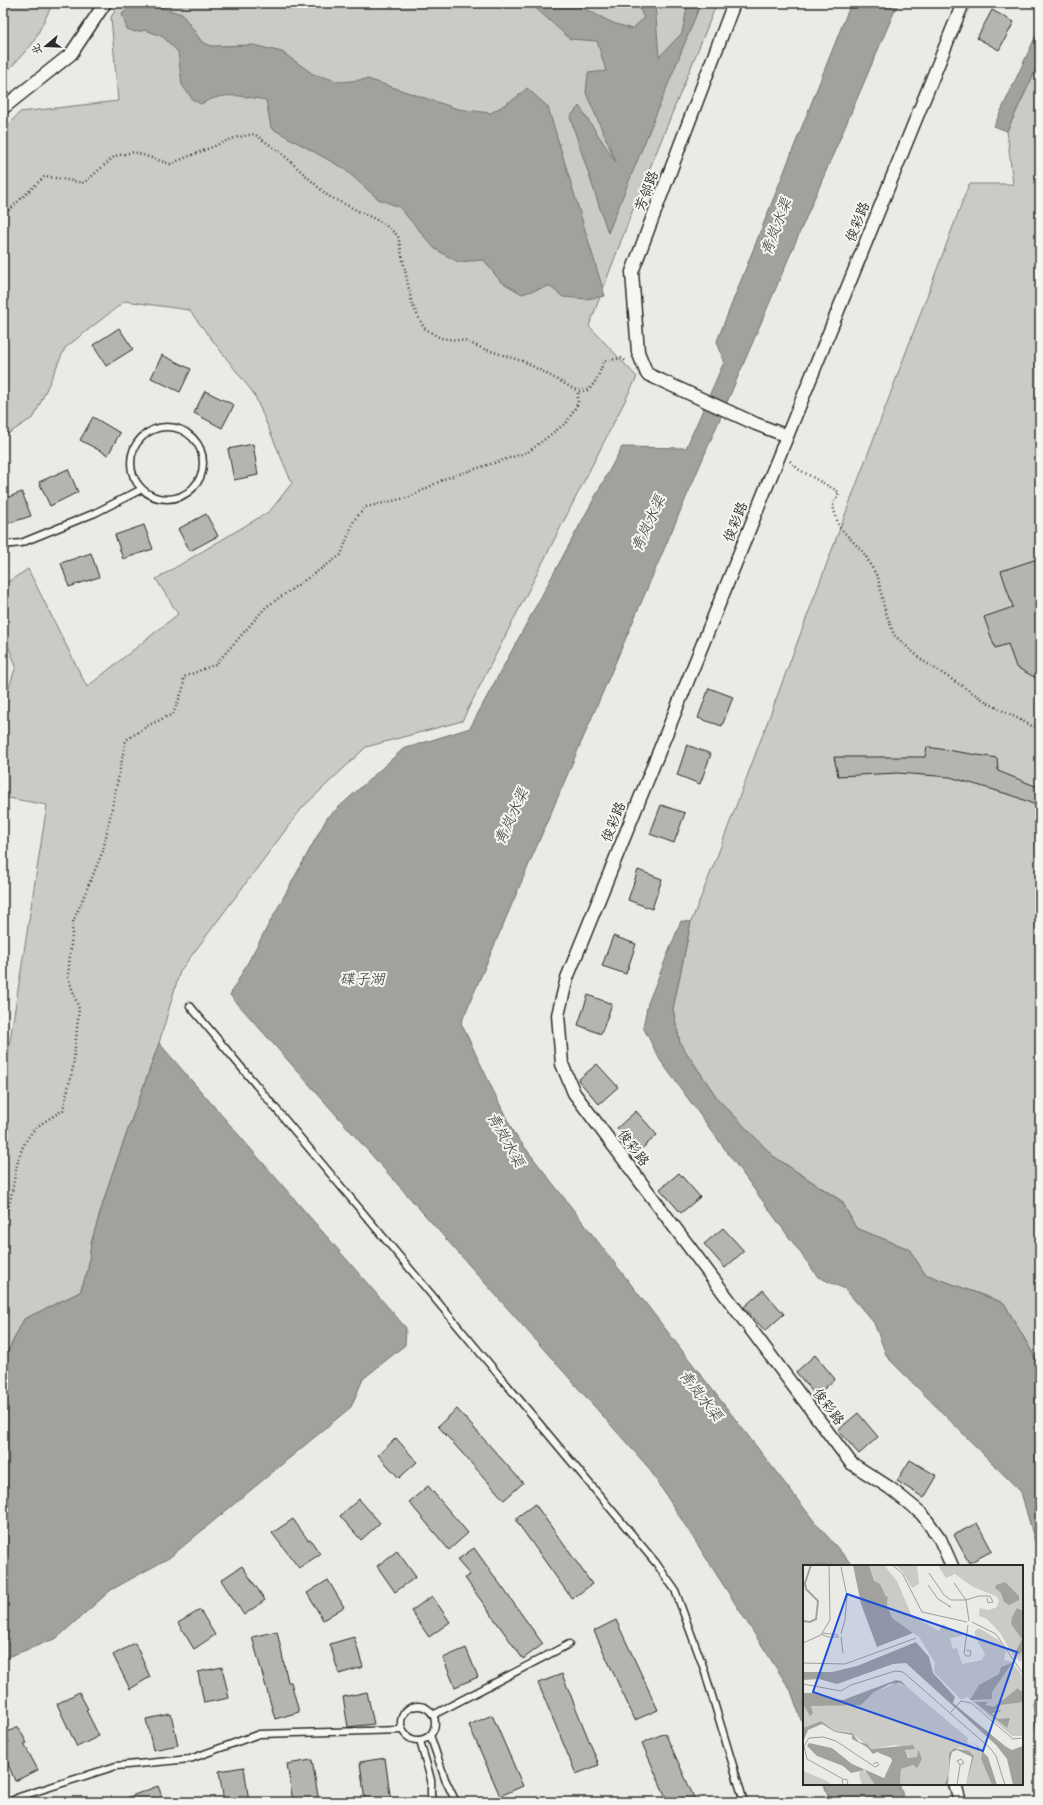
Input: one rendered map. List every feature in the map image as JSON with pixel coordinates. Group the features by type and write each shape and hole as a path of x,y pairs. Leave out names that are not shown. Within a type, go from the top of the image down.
{"street":[{"path":"3,108 71,54 105,3"},
{"name":"芳邻路","path":"734,3 632,272 638,352 647,374 756,424 787,436"},
{"name":"俊彩路","path":"952,1565 940,1539 922,1514 890,1488 850,1463 574,1093 562,1064 558,1015 567,978 963,3"},
{"path":"955,1785 960,1802"}],"lane":[{"path":"167,427 186,432 198,445 203,456 202,472 197,484 190,492 179,497 165,499 152,496 142,489 134,476 131,464 132,456 137,444 145,435 155,429 167,427"},
{"path":"3,545 21,542 95,512 142,489"},
{"path":"190,1006 656,1563 675,1590 703,1666 744,1802"},
{"path":"433,1715 569,1644"},
{"path":"413,1706 424,1707 433,1715 435,1726 430,1735 420,1740 410,1738 402,1730 401,1719 404,1713 413,1706"},
{"path":"10,1802 19,1797 116,1766 190,1759 259,1734 402,1730"},
{"path":"430,1735 445,1779 456,1802"},
{"path":"420,1740 423,1757 431,1781 430,1797 433,1802"}],"path":[{"path":"3,216 45,176 84,183 115,156 134,152 170,164 234,138 254,134 279,151 328,196 383,223 398,236 412,304 424,328 440,338 466,341 484,349 525,362 578,391 589,390 597,379 604,360 622,358 628,362"},
{"path":"3,1221 9,1209 21,1148 33,1130 63,1110 72,1067 79,1009 68,977 73,922 103,851 126,740 149,725 173,714 183,689 184,677 216,664 266,606 341,555 354,520 366,507 410,497 444,479 528,452 567,422 578,403 578,391"},
{"path":"781,451 798,470 839,492 833,506 838,527 864,554 878,578 884,607 894,635 923,661 990,704 1032,726 1040,728"}],"shaded area":[{"path":"3,3 53,3 33,43 3,76"},
{"path":"120,3 717,3 632,212 589,326 637,377 462,721 366,747 302,808 180,971 159,1043 110,1180 91,1243 88,1270 80,1292 24,1319 8,1351 3,1355 3,1074 6,1066 47,805 3,797 3,706 16,666 3,632 3,585 28,569 87,687 178,614 156,579 270,511 292,483 254,394 189,310 125,301 65,348 34,417 3,437 3,131 20,112 118,101 111,17"},
{"path":"1040,61 1040,1366 1004,1303 925,1274 909,1249 856,1228 842,1201 773,1156 718,1099 680,1043 673,1009 691,922 718,854 969,184 1013,184 1007,131"}],"water":[{"path":"530,3 573,3 613,23 632,29 644,18 637,3 655,3 659,57 682,33 688,3 701,3 608,233 570,117 579,106 616,162 586,93 588,73 606,71 597,41 570,39"},
{"name":"碟子湖","path":"851,3 898,3 461,1023 513,1132 814,1521 852,1565 803,1565 803,1725 791,1691 648,1467 230,995 327,818 403,749 470,728 622,447 686,448 724,362 717,341"},
{"path":"149,4 182,14 202,42 212,46 253,45 282,52 313,74 341,82 368,79 458,109 491,113 517,97 527,88 548,107 605,296 586,299 563,297 549,286 522,294 500,281 484,260 458,262 435,249 399,207 378,199 343,168 271,128 266,100 249,97 225,96 217,97 201,104 193,100 182,85 178,52 163,37 146,30 135,32 127,29 122,14 132,5"},
{"path":"1040,27 1040,61 1007,131 994,126"},
{"path":"681,921 691,922 673,1009 680,1043 718,1099 773,1156 842,1202 856,1228 909,1249 925,1274 1004,1303 1040,1366 1040,1560 1021,1492 887,1357 874,1323 845,1289 818,1277 660,1060 643,1027 648,1003"},
{"path":"159,1043 406,1328 405,1345 363,1379 351,1407 169,1558 111,1590 57,1638 3,1659 3,1355 8,1351 24,1319 80,1292 88,1270 91,1243 110,1180"},
{"path":"1040,1671 1040,1757 1033,1705"},
{"path":"824,1785 899,1785 905,1802 830,1802"}],"building":[{"path":"992,10 1014,22 999,50 977,38"},
{"path":"119,328 133,349 106,366 93,345"},
{"path":"162,355 191,369 180,392 151,378"},
{"path":"205,391 234,405 222,428 194,413"},
{"path":"93,417 120,433 108,455 80,440"},
{"path":"253,444 258,475 234,480 228,449"},
{"path":"68,469 78,492 50,506 39,482"},
{"path":"22,492 31,516 3,525 3,499"},
{"path":"206,514 218,536 190,551 178,529"},
{"path":"144,525 153,549 123,559 115,535"},
{"path":"91,553 99,577 69,587 61,563"},
{"path":"1040,558 1040,680 1016,667 1008,644 995,648 984,617 1013,607 1001,571"},
{"path":"709,688 733,697 722,726 698,718"},
{"path":"687,745 711,754 700,784 677,775"},
{"path":"927,747 997,758 998,771 1040,788 1040,807 1014,796 950,777 898,773 838,776 834,757 925,757"},
{"path":"661,805 685,813 674,843 650,834"},
{"path":"638,870 662,879 652,909 628,900"},
{"path":"613,936 636,944 626,974 602,966"},
{"path":"588,995 612,1004 601,1034 578,1025"},
{"path":"597,1064 618,1087 599,1104 578,1080"},
{"path":"636,1111 657,1135 638,1152 617,1128"},
{"path":"679,1173 700,1197 681,1213 660,1189"},
{"path":"723,1228 744,1251 725,1268 704,1244"},
{"path":"763,1290 784,1314 765,1331 744,1307"},
{"path":"815,1355 835,1379 816,1396 796,1372"},
{"path":"457,1409 523,1483 504,1500 438,1426"},
{"path":"858,1413 878,1437 859,1454 838,1430"},
{"path":"396,1438 417,1462 399,1478 378,1455"},
{"path":"910,1460 937,1476 924,1498 897,1481"},
{"path":"428,1486 468,1533 449,1550 409,1502"},
{"path":"359,1499 380,1523 361,1540 340,1516"},
{"path":"535,1504 592,1584 572,1599 517,1522 517,1517"},
{"path":"293,1519 308,1540 310,1539 320,1554 299,1568 272,1533"},
{"path":"977,1523 992,1551 969,1563 954,1535"},
{"path":"474,1548 543,1644 523,1659 465,1578 470,1575 457,1560"},
{"path":"397,1551 416,1577 395,1592 377,1566"},
{"path":"242,1566 265,1600 244,1615 221,1580"},
{"path":"328,1580 344,1607 323,1620 307,1593"},
{"path":"432,1596 450,1622 429,1637 411,1611"},
{"path":"200,1610 215,1635 194,1649 178,1623"},
{"path":"616,1620 658,1710 635,1720 594,1631"},
{"path":"277,1631 288,1682 291,1682 299,1712 275,1719 252,1637"},
{"path":"354,1637 363,1667 339,1674 330,1644"},
{"path":"135,1643 150,1677 130,1689 113,1655"},
{"path":"466,1648 478,1677 455,1687 443,1658"},
{"path":"222,1667 229,1698 204,1703 198,1672"},
{"path":"562,1674 599,1765 576,1774 538,1683"},
{"path":"79,1692 99,1736 77,1747 57,1704"},
{"path":"367,1692 374,1724 348,1727 343,1697"},
{"path":"171,1714 178,1745 153,1750 146,1719"},
{"path":"492,1715 523,1786 500,1796 469,1725"},
{"path":"18,1727 27,1743 24,1744 38,1770 15,1781 3,1752 3,1734"},
{"path":"665,1733 696,1802 668,1802 642,1743"},
{"path":"385,1758 391,1802 365,1802 360,1762"},
{"path":"312,1760 319,1802 293,1802 287,1764"},
{"path":"244,1767 249,1802 224,1802 219,1771"},
{"path":"158,1786 164,1802 118,1801"}],"water label":[{"name":"青岚水渠","path":"777,227"},
{"name":"青岚水渠","path":"649,524"},
{"name":"青岚水渠","path":"512,817"},
{"name":"青岚水渠","path":"505,1140"},
{"name":"青岚水渠","path":"700,1396"}]}
